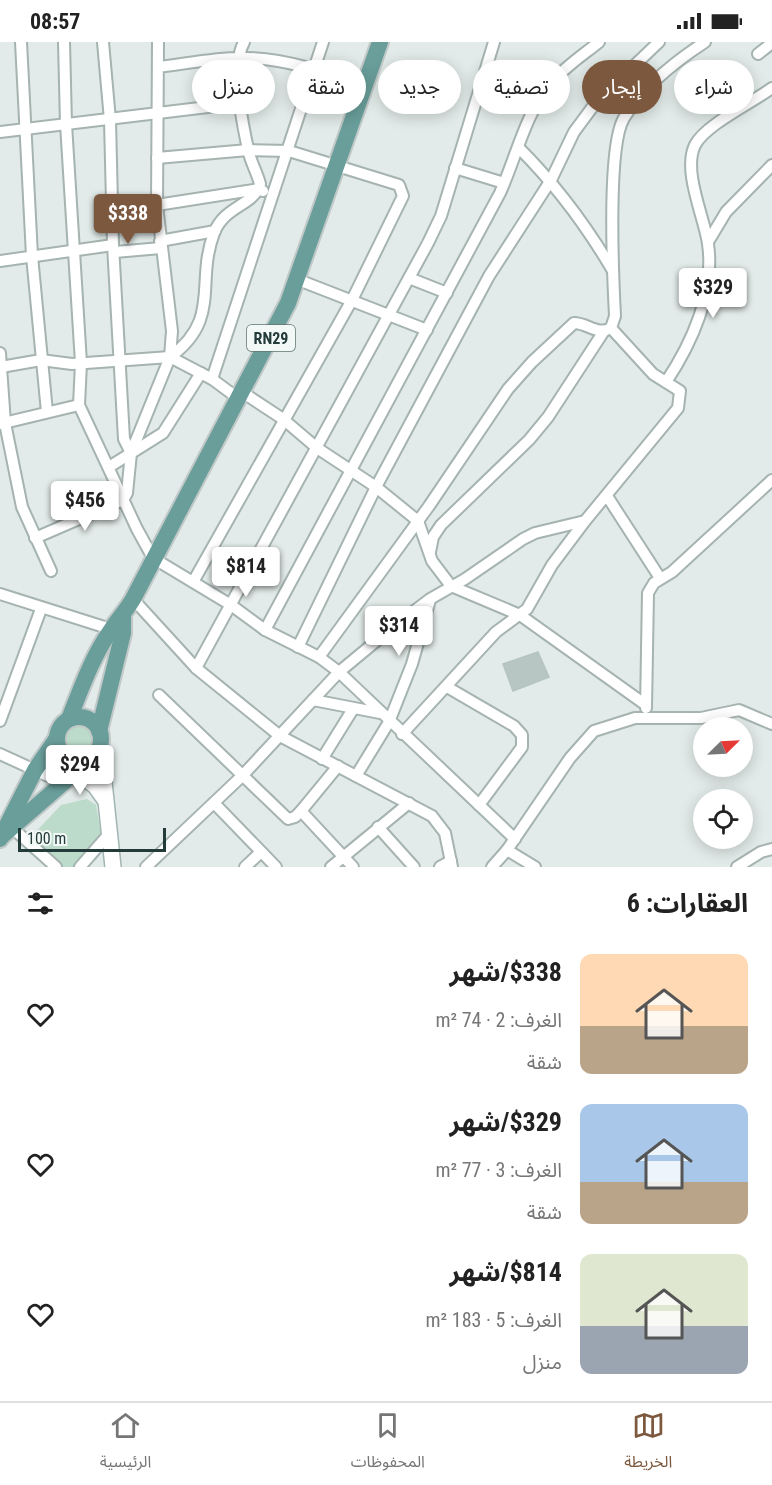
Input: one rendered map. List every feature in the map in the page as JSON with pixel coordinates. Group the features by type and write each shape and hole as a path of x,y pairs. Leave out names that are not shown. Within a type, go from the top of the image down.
{"main road":[{"name":"RN29","path":"366,82 380,42"},
{"name":"RN29","path":"5,832 35,770 57,738 60,727 69,719 87,673 119,626 284,312 355,114"},
{"name":"RN29","path":"100,738 119,626"},
{"path":"5,832 97,751 100,738 87,719 69,719"},
{"path":"57,738 65,756 79,766"}],"street":[{"path":"21,42 32,256 47,412"},
{"path":"64,42 72,251 81,363 79,405 153,558 231,605 265,630 319,657 339,672 389,722 515,839"},
{"path":"103,42 110,120 124,439 131,453"},
{"path":"35,538 123,500 127,493 131,453 170,357 172,331 157,205 155,114 158,42"},
{"path":"238,58 244,42"},
{"path":"317,60 323,42"},
{"path":"196,668 390,316 441,216 494,42"},
{"path":"265,630 447,293 504,183 534,111 552,81 598,42"},
{"path":"298,647 376,487 489,276 551,180 584,115 659,42"},
{"path":"430,554 433,537 441,525 529,440 548,417 615,316 613,272 615,170 619,128 634,105 658,79 705,42"},
{"path":"758,54 772,43"},
{"path":"158,67 238,58 287,63"},
{"path":"666,382 680,361 702,307 706,291 708,242 697,206 692,174 696,143 712,128 772,88"},
{"path":"0,132 192,109"},
{"path":"170,357 188,344 199,325 205,303 208,255 215,231 225,214 250,200 259,189 259,178 248,150 243,114"},
{"path":"212,379 300,114"},
{"path":"519,148 551,180 591,233 613,272"},
{"path":"157,158 248,150 289,151 399,185 403,196 352,300 193,582"},
{"path":"708,242 726,212 772,165"},
{"path":"455,168 504,183"},
{"path":"157,205 259,189 271,196"},
{"path":"0,261 72,251 161,245 215,231"},
{"path":"409,278 447,293"},
{"path":"296,279 427,330"},
{"path":"319,657 418,520 507,389 574,323 607,330 653,374 680,391 678,408 585,520 552,565 527,609 496,632 402,734"},
{"path":"0,353 3,423 22,507 51,571"},
{"path":"2,367 41,360 81,363 170,357 212,379 283,419 317,448 376,487 418,520 437,569 451,586 520,615 646,705"},
{"path":"109,467 163,434 201,374"},
{"path":"3,423 79,405"},
{"path":"646,717 648,593 660,578 672,572 772,480"},
{"path":"607,496 660,578"},
{"path":"146,867 242,776 339,672 430,599 529,536 585,520"},
{"path":"0,594 41,609 119,626"},
{"path":"133,599 196,668 280,736 409,803 439,823 446,833 452,864 440,867"},
{"path":"356,776 389,722 412,664 430,599"},
{"path":"0,721 41,609"},
{"path":"447,687 514,726 522,735 522,747 479,805"},
{"path":"159,694 288,819 295,817 301,811 338,766"},
{"path":"313,700 353,709 380,712"},
{"path":"322,759 353,709"},
{"path":"492,867 515,839 582,741 607,725 646,717 701,718 739,710 772,724"},
{"path":"100,738 113,867"},
{"path":"0,753 63,783"},
{"path":"79,766 105,800"},
{"path":"214,803 276,867"},
{"path":"331,867 409,803"},
{"path":"301,811 353,867"},
{"path":"378,827 414,867"},
{"path":"5,832 56,867"},
{"path":"80,867 108,835"},
{"path":"736,867 772,849"},
{"path":"507,850 535,867"},
{"path":"245,867 261,852"}],"green space":[{"path":"79,724 90,728 94,739 90,750 79,754 68,750 64,739 68,728"},
{"path":"87,799 96,805 101,834 73,867 61,867 29,839 61,805"}],"building":[{"path":"538,652 549,677 513,691 503,664"}]}
